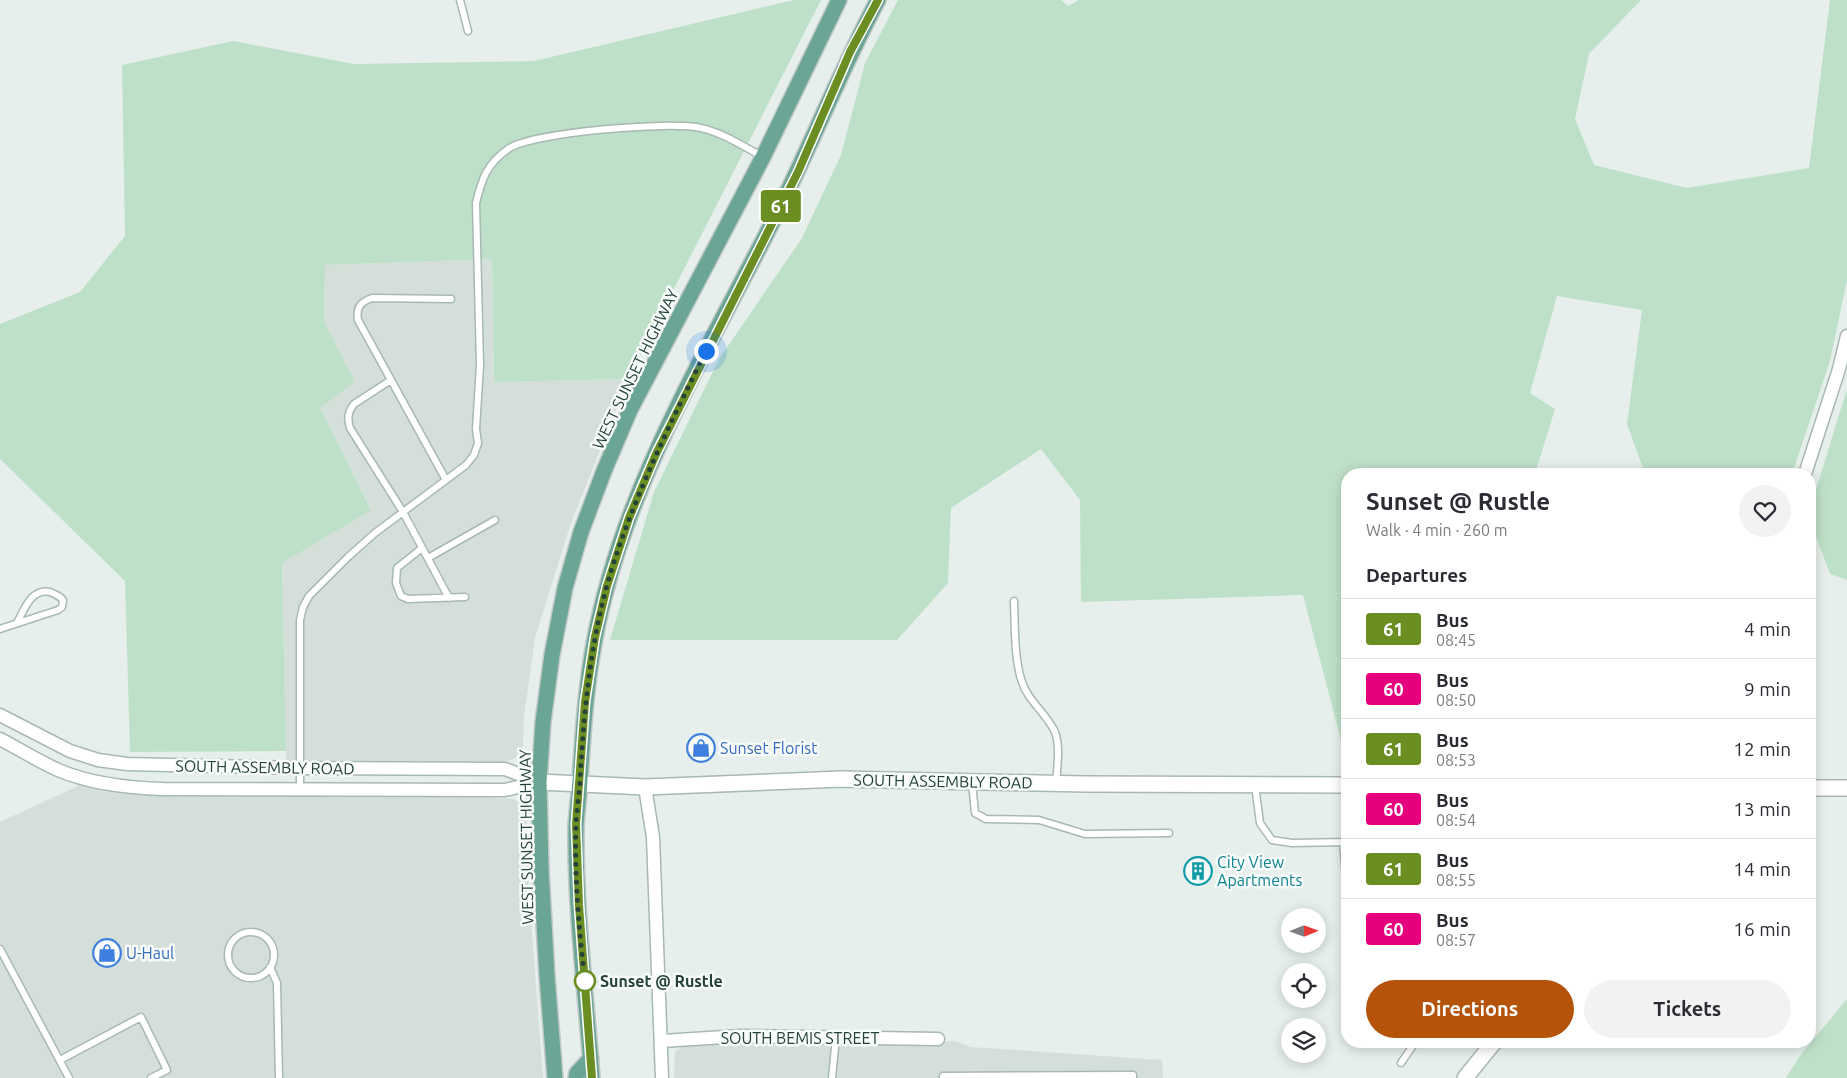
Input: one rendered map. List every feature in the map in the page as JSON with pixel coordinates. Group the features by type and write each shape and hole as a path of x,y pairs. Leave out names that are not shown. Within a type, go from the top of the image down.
{"main road":[{"name":"WEST SUNSET HIGHWAY","path":"555,1078 546,976 539,782 543,722 552,655 565,588 581,532 630,410 763,157 839,0"},
{"path":"592,1078 577,866 576,824 585,702 595,637 609,579 629,518 665,433 798,172 850,52 878,0"},
{"path":"576,1078 577,1073 591,1058"}],"street":[{"path":"1807,468 1847,336"},
{"name":"SOUTH ASSEMBLY ROAD","path":"0,715 70,751 98,760 162,766 505,770 539,782"},
{"name":"SOUTH ASSEMBLY ROAD","path":"0,739 59,770 125,788 505,790 539,782 645,787 841,779 1341,785"},
{"path":"645,787 653,837 662,1078"},
{"path":"1816,788 1847,788"},
{"name":"SOUTH BEMIS STREET","path":"662,1041 740,1036 938,1039"},
{"path":"1465,1078 1489,1048"}],"lane":[{"path":"460,0 468,32"},
{"path":"300,790 300,620 303,607 309,596 348,556 466,465 474,456 478,443 476,429 480,365 476,203 482,178 492,164 510,148 529,140 561,134 668,124 700,128 727,138 763,157"},
{"path":"446,480 358,320 356,313 359,306 372,298 451,299"},
{"path":"391,380 354,404 350,409 347,419 350,428 403,512 449,598"},
{"path":"428,558 494,520"},
{"path":"422,548 397,568 397,589 401,596 408,599 465,597"},
{"path":"0,629 58,610 62,607 63,600 51,592 38,593 29,600 17,623"},
{"path":"1014,601 1021,681 1028,696 1055,731 1057,746 1056,783"},
{"path":"972,782 975,813 986,819 1039,820 1085,834 1169,833"},
{"path":"1255,785 1260,823 1272,840 1292,843 1341,842"},
{"path":"270,968 258,977 242,976 231,966 228,959 231,944 235,938 249,932 263,935 272,946 274,953 270,968 277,983 280,1078"},
{"path":"0,949 69,1078"},
{"path":"60,1060 141,1017 168,1070 151,1078"},
{"path":"832,1078 836,1037"},
{"path":"1401,1063 1411,1048"},
{"path":"943,1078 943,1076 1042,1077 1133,1075 1133,1078"}],"shaded area":[{"path":"492,259 494,382 628,379 570,526 535,638 524,716 523,747 515,758 505,762 286,760 282,563 371,509 319,408 355,382 324,321 325,265"},
{"path":"82,784 102,791 125,794 478,797 514,799 524,808 527,821 529,894 543,1078 0,1078 0,822"},
{"path":"802,1040 848,1046 956,1041 970,1047 1162,1060 1163,1078 674,1078 675,1051 682,1047 738,1041"}],"green space":[{"path":"794,0 821,0 628,379 494,382 492,259 325,265 324,321 355,382 320,408 371,510 282,563 286,751 130,752 125,581 0,459 0,324 80,292 125,236 122,65 233,41 354,64 534,61"},
{"path":"898,0 1061,0 1068,6 1079,0 1641,0 1589,54 1575,119 1594,165 1687,188 1809,168 1830,0 1847,0 1847,280 1830,361 1794,468 1643,468 1627,424 1642,310 1557,296 1530,393 1555,409 1537,468 1341,468 1341,740 1303,595 1081,602 1080,500 1041,449 951,508 948,583 897,640 610,640 654,492 719,359 802,238 841,155 865,63"},
{"path":"1847,389 1847,580 1830,574 1816,536 1816,490"},
{"path":"1847,999 1847,1078 1786,1078 1806,1048 1816,1048 1816,1036"}],"bus line":[{"name":"61","path":"592,1078 579,905 576,824 588,678 607,586 641,486 706,351 798,172 850,52 878,0"}],"place":[{"name":"Sunset Florist","path":"701,748"},
{"name":"City View Apartments","path":"1198,871"},
{"name":"U-Haul","path":"107,953"},
{"name":"Sunset @ Rustle","path":"585,981"}],"route":[{"path":"585,981 579,905 576,824 585,702 595,637 610,575 641,486 706,351"}]}
